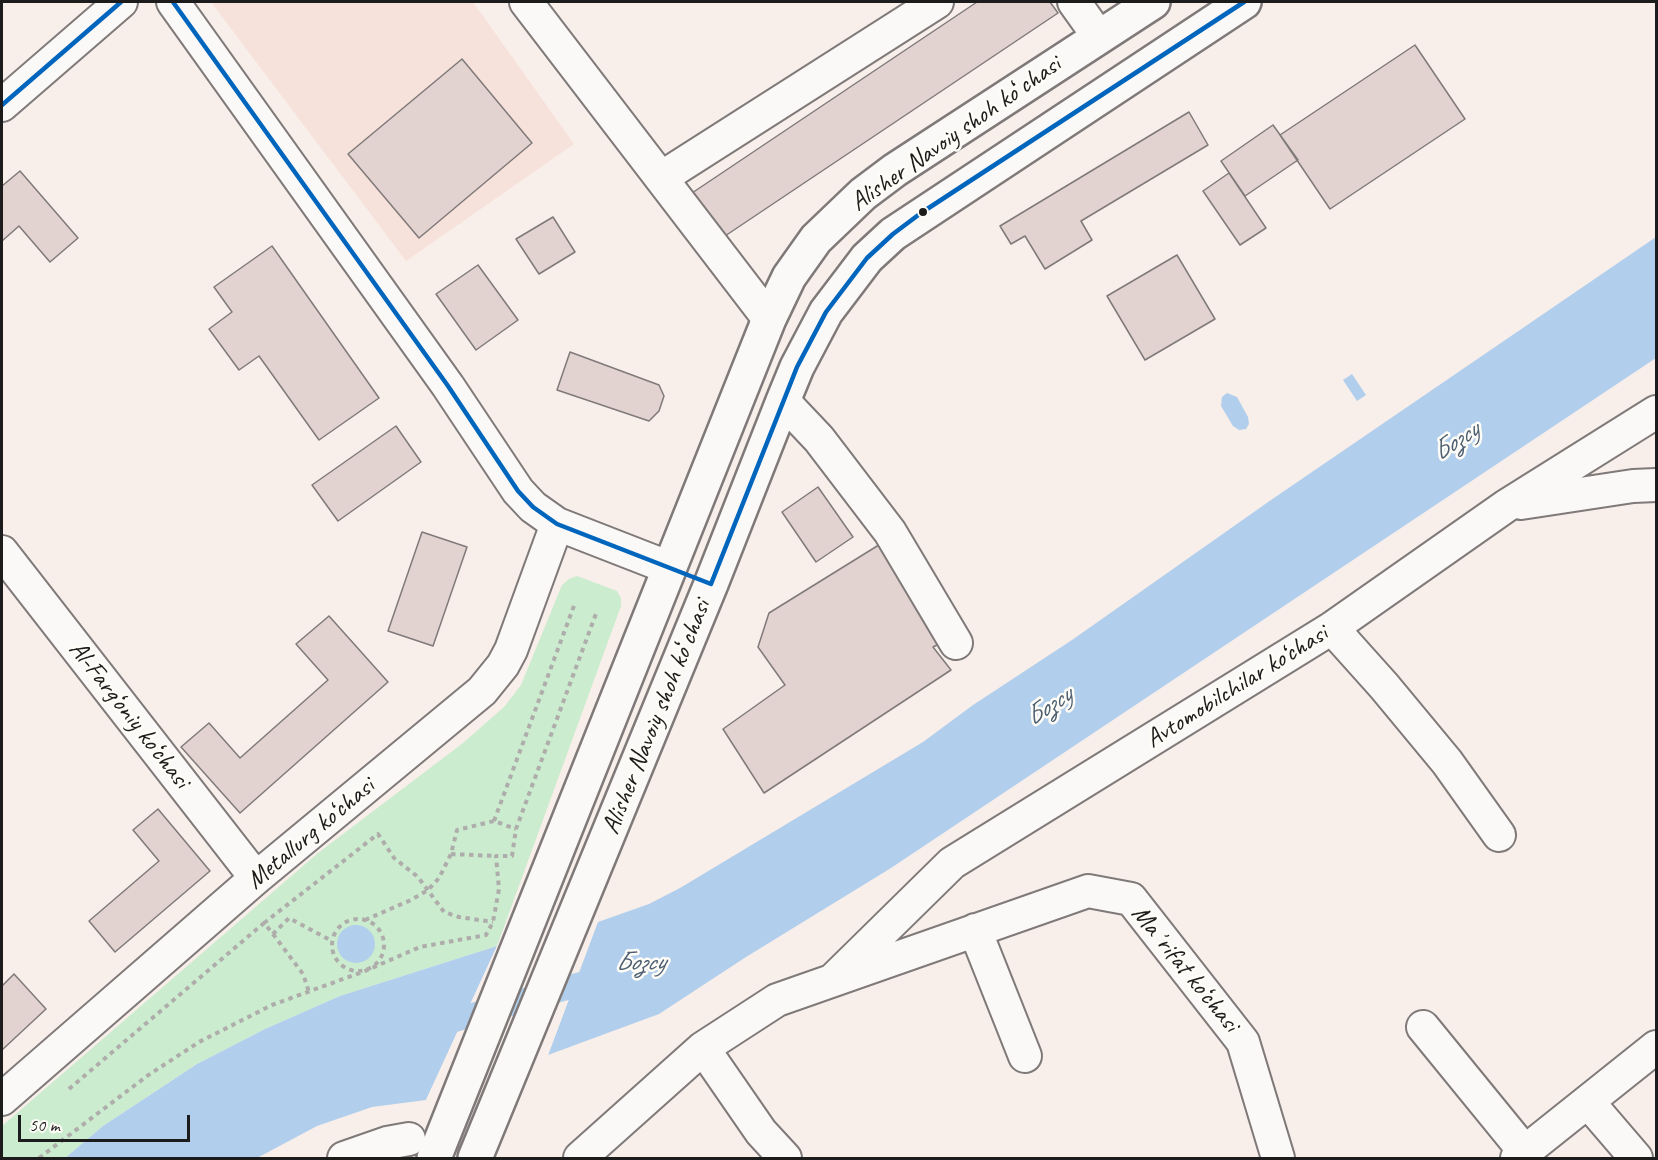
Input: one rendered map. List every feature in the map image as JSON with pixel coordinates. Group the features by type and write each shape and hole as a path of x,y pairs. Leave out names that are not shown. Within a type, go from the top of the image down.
{"main road":[{"name":"Alisher Navoiy shoh koʻchasi","path":"422,1149 460,1094 769,319 789,277 801,258 837,217 895,170 1153,2"},
{"name":"Alisher Navoiy shoh koʻchasi","path":"475,1158 711,584 797,367 826,312 867,258 893,234 1244,2"},
{"path":"670,568 711,584"}],"street":[{"path":"2,105 121,2"},
{"path":"173,2 448,386 518,491 533,507 557,524 670,568"},
{"path":"526,2 769,319"},
{"path":"661,178 937,2"},
{"path":"1074,2 1099,37"},
{"path":"783,401 819,439 890,532 956,643"},
{"name":"Avtomobilchilar ko‘chasi","path":"833,980 952,863 1332,628 1506,506 1656,412"},
{"path":"1506,506 1633,486 1656,485"},
{"name":"Metallurg ko‘chasi","path":"2,1099 256,878 471,702 493,679 511,650 557,524"},
{"name":"Al-Farg‘oniy ko‘chasi","path":"2,552 256,878"},
{"path":"1332,628 1447,762 1499,835"},
{"name":"Maʼrifat ko‘chasi","path":"580,1158 703,1048 777,999 1088,891 1131,899 1244,1042 1278,1158"},
{"path":"975,930 1025,1056"},
{"path":"1423,1027 1521,1155 1656,1047"},
{"path":"703,1048 761,1132 785,1158"},
{"path":"1588,1102 1636,1158"},
{"path":"344,1158 387,1143 422,1149"}],"path":[{"path":"494,821 575,603"},
{"path":"451,854 512,856 516,829 597,611"},
{"path":"364,920 379,929 385,946 379,962 373,968 356,972 340,965 332,950 332,941 340,926 347,921 364,920 411,900 428,890 439,878 451,854 457,830 494,821 516,829"},
{"path":"69,1089 264,923 378,834 394,858 418,877 444,912 459,917 493,922"},
{"path":"39,1158 147,1076 199,1042 272,1005 364,971 420,947 486,934 493,922 499,889 496,856"},
{"path":"273,934 290,918 332,941"},
{"path":"264,923 303,974 309,992"}],"shaded area":[{"path":"211,2 473,2 574,144 406,261"}],"green space":[{"path":"577,576 617,591 621,598 621,606 497,946 340,996 265,1029 197,1064 103,1126 65,1158 2,1158 2,1126 318,853 463,743 504,707 521,685 562,585"}],"water":[{"name":"Бозсу","path":"1656,237 1656,358 891,868 746,957 659,1014 548,1055 598,922 649,904 680,888 923,742 973,705 1072,640 1271,500"},
{"path":"1352,374 1366,395 1357,401 1343,380"},
{"path":"1227,393 1237,397 1248,417 1249,424 1246,429 1239,430 1233,426 1221,406 1222,397"},
{"path":"356,925 369,931 375,944 369,957 356,963 343,957 337,944 343,931"},
{"path":"497,946 426,1100 372,1107 317,1126 257,1158 65,1158 103,1126 197,1064 265,1029 340,996"}],"pier":[{"path":"599,918 548,1055 545,1057 595,921"},
{"path":"498,944 499,948 430,1100 426,1100"}],"building":[{"path":"977,2 1050,2 1058,13 722,238 692,193"},
{"path":"1415,45 1465,119 1330,209 1280,135"},
{"path":"462,59 532,143 419,238 348,154"},
{"path":"1189,112 1208,145 1081,221 1092,240 1045,269 1025,236 1011,244 1000,226"},
{"path":"1273,125 1298,160 1245,196 1221,161"},
{"path":"20,171 78,238 50,262 19,226 2,241 2,186"},
{"path":"1229,173 1266,228 1240,245 1203,191"},
{"path":"553,217 575,252 539,274 516,239"},
{"path":"272,246 379,398 319,440 259,356 239,370 209,329 232,312 214,287"},
{"path":"1177,255 1215,319 1145,360 1107,296"},
{"path":"478,265 518,320 476,350 436,294"},
{"path":"570,352 659,385 664,396 659,411 649,421 557,390"},
{"path":"396,426 421,462 338,521 312,485"},
{"path":"818,487 853,537 816,562 782,512"},
{"path":"422,532 467,547 433,646 388,631"},
{"path":"882,543 943,642 933,647 951,670 764,793 723,729 785,685 758,647 769,613"},
{"path":"329,616 388,682 240,813 181,747 209,723 240,758 328,680 296,644"},
{"path":"158,809 210,871 115,952 89,921 159,861 133,830"},
{"path":"14,974 46,1009 2,1050 2,986"}],"waterway":[{"name":"Бозсу","path":"434,1026 605,977"}],"transit line":[{"path":"2,105 121,2"},
{"path":"173,2 448,386 518,491 533,507 557,524 711,584"},
{"path":"711,584 797,367 826,312 867,258 921,213 1244,2"}]}
